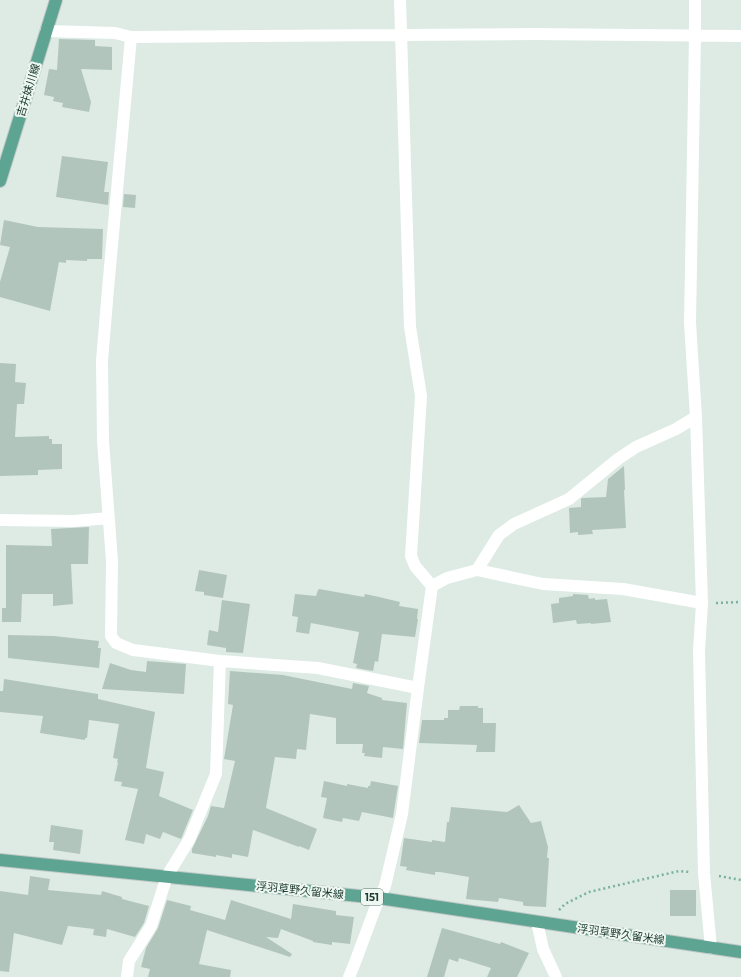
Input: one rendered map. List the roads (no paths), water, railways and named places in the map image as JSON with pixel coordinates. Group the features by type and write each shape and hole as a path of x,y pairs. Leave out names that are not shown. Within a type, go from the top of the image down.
{"main road":[{"name":"吉井妹川線","path":"0,181 56,0"},
{"name":"浮羽草野久留米線","path":"0,860 379,898 741,952"}],"street":[{"path":"348,977 385,886 402,814 432,586 415,566 411,556 421,396 410,328 400,0"},
{"path":"695,0 690,323 696,417 702,603 699,651 704,873 711,948"},
{"path":"46,31 115,33 131,37 534,34 741,36"},
{"path":"131,37 102,362 103,441 112,561 111,636 116,643 132,650 220,661 318,668 418,688"},
{"path":"476,570 499,535 514,524 569,499 636,447 676,429 696,417"},
{"path":"0,520 74,521 109,518"},
{"path":"432,586 447,578 476,570 543,584 623,589 702,603"},
{"path":"127,977 129,961 150,926 167,876 189,840 216,774 220,661"},
{"path":"542,923 543,949 556,977"}]}
